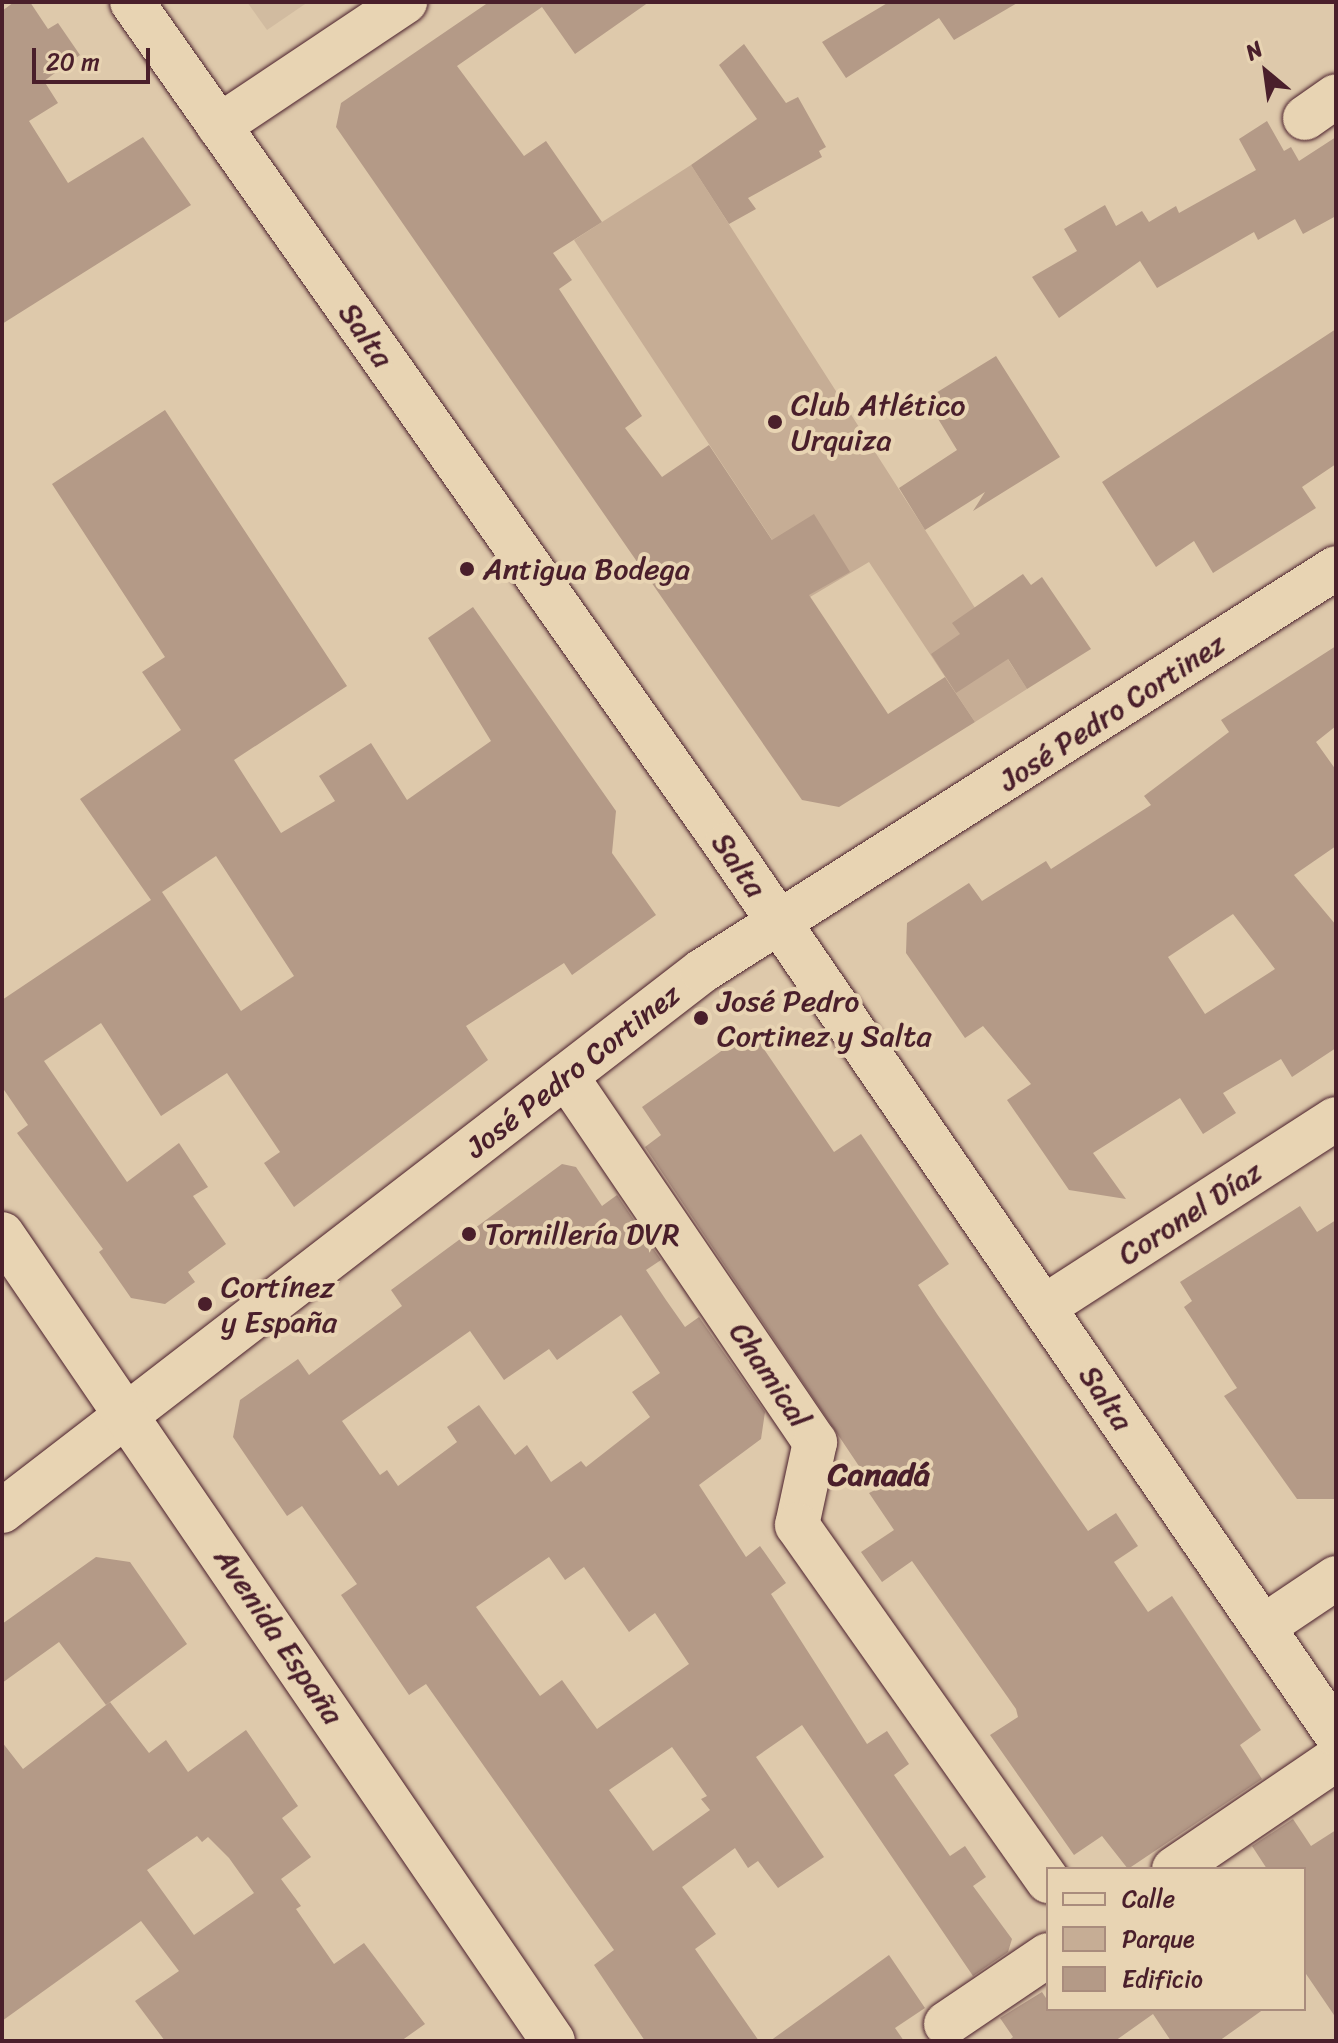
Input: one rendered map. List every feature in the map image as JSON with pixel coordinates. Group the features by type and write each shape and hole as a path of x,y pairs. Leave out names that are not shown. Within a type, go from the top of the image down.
{"street":[{"name":"Salta","path":"132,2 779,923 1336,1734"},
{"path":"219,126 405,2"},
{"name":"José Pedro Cortinez","path":"2,1511 130,1416 702,971 1336,568"},
{"name":"Chamical","path":"566,1076 815,1442 797,1525 1046,1878"},
{"name":"Coronel Díaz","path":"1044,1307 1336,1119"},
{"name":"Avenida España","path":"2,1234 130,1416 553,2041"},
{"path":"1263,1627 1336,1578"},
{"path":"1177,1867 1336,1759"},
{"path":"946,2024 1046,1956"}],"shaded area":[{"path":"247,2 308,2 267,30"}],"green space":[{"name":"Club Atlético Urquiza","path":"691,165 1027,689 975,722 869,562 810,597 574,240"}],"building":[{"path":"14,2 30,2 48,29 58,23 80,55 44,81 58,103 29,121 68,183 143,137 191,205 2,324 2,11"},
{"path":"489,2 649,2 575,54 542,7 457,66 524,156 546,141 602,222 553,253 572,280 559,289 642,416 625,428 662,477 709,445 772,540 814,514 850,572 809,595 888,714 945,677 975,722 839,807 802,800 336,127 341,103"},
{"path":"889,2 1019,2 954,40 939,18 846,78 822,42"},
{"path":"744,44 786,103 798,97 826,147 819,151 822,157 748,198 756,209 729,224 691,165 757,119 719,65"},
{"path":"1267,121 1284,151 1291,147 1299,161 1336,137 1336,216 1303,234 1295,219 1258,240 1254,232 1157,288 1140,261 1059,318 1032,277 1077,251 1064,229 1105,205 1116,226 1142,211 1149,222 1176,206 1179,213 1256,170 1239,139"},
{"path":"1336,329 1336,464 1302,487 1316,508 1213,573 1194,541 1156,567 1102,482"},
{"path":"996,356 1060,457 973,511 985,492 925,530 899,488 957,450 926,399"},
{"path":"165,410 347,686 234,760 281,833 335,801 319,776 371,743 407,800 491,741 428,638 473,607 616,811 612,853 656,915 572,975 564,963 466,1026 488,1060 294,1207 264,1163 280,1152 227,1073 161,1116 101,1023 44,1061 127,1182 179,1143 208,1187 193,1196 226,1244 188,1272 195,1282 165,1304 131,1298 99,1252 103,1249 17,1133 28,1125 2,1087 2,1000 151,900 80,799 181,730 142,672 165,657 52,484","holes":["216,856 294,976 241,1011 162,892"]},
{"path":"1023,574 1031,585 1042,577 1091,649 1027,689 1008,659 956,693 931,654 960,634 952,623"},
{"path":"1336,646 1336,726 1316,742 1336,770 1336,846 1294,875 1336,925 1336,1048 1292,1077 1281,1059 1223,1093 1236,1113 1203,1134 1180,1098 1093,1153 1126,1199 1069,1190 1007,1100 1031,1084 983,1026 965,1038 906,953 907,923 969,883 982,901 1046,861 1051,869 1151,805 1144,796 1229,732 1221,720","holes":["1233,914 1275,969 1205,1014 1168,957"]},
{"path":"751,1030 834,1152 861,1134 949,1264 918,1285 1088,1531 1116,1513 1138,1546 1114,1562 1148,1612 1172,1596 1261,1730 1240,1745 1262,1779 1131,1867 1126,1867 1102,1836 1074,1855 990,1735 1018,1717 1016,1709 912,1561 882,1582 861,1552 894,1530 869,1493 875,1490 645,1147 661,1135 642,1107"},
{"path":"562,1164 576,1167 602,1206 617,1195 661,1260 646,1270 666,1300 685,1327 699,1317 765,1412 761,1439 699,1485 746,1557 760,1546 786,1583 771,1594 867,1744 887,1731 909,1764 894,1775 950,1856 965,1846 986,1877 973,1886 1012,1939 1008,1952 973,1976 802,1725 756,1757 824,1857 778,1888 758,1861 748,1868 735,1848 682,1887 716,1934 695,1949 759,2041 645,2041 594,1965 614,1950 426,1684 409,1695 341,1595 357,1584 302,1506 287,1516 233,1437 240,1400 298,1359 309,1375 402,1306 391,1290","holes":["621,1315 660,1373 632,1392 650,1417 586,1467 581,1461 551,1482 527,1445 515,1455 479,1405 447,1427 457,1442 398,1486 387,1470 380,1475 342,1421 470,1331 504,1380 549,1349 557,1360","549,1557 565,1580 584,1567 629,1632 655,1613 689,1664 597,1729 562,1680 540,1696 476,1607","672,1747 707,1796 701,1799 710,1810 653,1851 609,1790"]},
{"path":"1300,1206 1317,1232 1336,1220 1336,1499 1297,1499 1224,1396 1237,1388 1184,1307 1192,1301 1180,1282"},
{"path":"96,1557 130,1562 187,1644 106,1705 59,1642 2,1683 2,1624"},
{"path":"110,1702 149,1753 166,1740 188,1772 246,1730 298,1806 282,1818 311,1857 281,1879 301,1906 296,1909 334,1964 364,1943 425,2024 401,2041 165,2041 135,2001 179,1971 141,1921 2,2021 2,1742 23,1769","holes":["197,1836 202,1842 208,1837 229,1858 254,1893 194,1935 147,1870"]},
{"path":"1293,1819 1311,1846 1336,1830 1336,2018 1306,1974 1306,1867 1266,1867 1252,1846"},
{"path":"889,1955 925,2008 895,2028 904,2041 770,2041"},
{"path":"1042,1992 1046,1998 1046,2011 1261,2011 1219,2041 1171,2041 1153,2014 1115,2041 1008,2041 1013,2037 1000,2018"}],"place":[{"name":"Club Atlético Urquiza","path":"775,422"},
{"name":"Antigua Bodega","path":"467,569"},
{"name":"José Pedro Cortinez y Salta","path":"701,1018"},
{"name":"Tornillería DVR","path":"469,1234"},
{"name":"Cortínez y España","path":"205,1304"}],"district":[{"name":"Canadá","path":"879,1475"}]}
